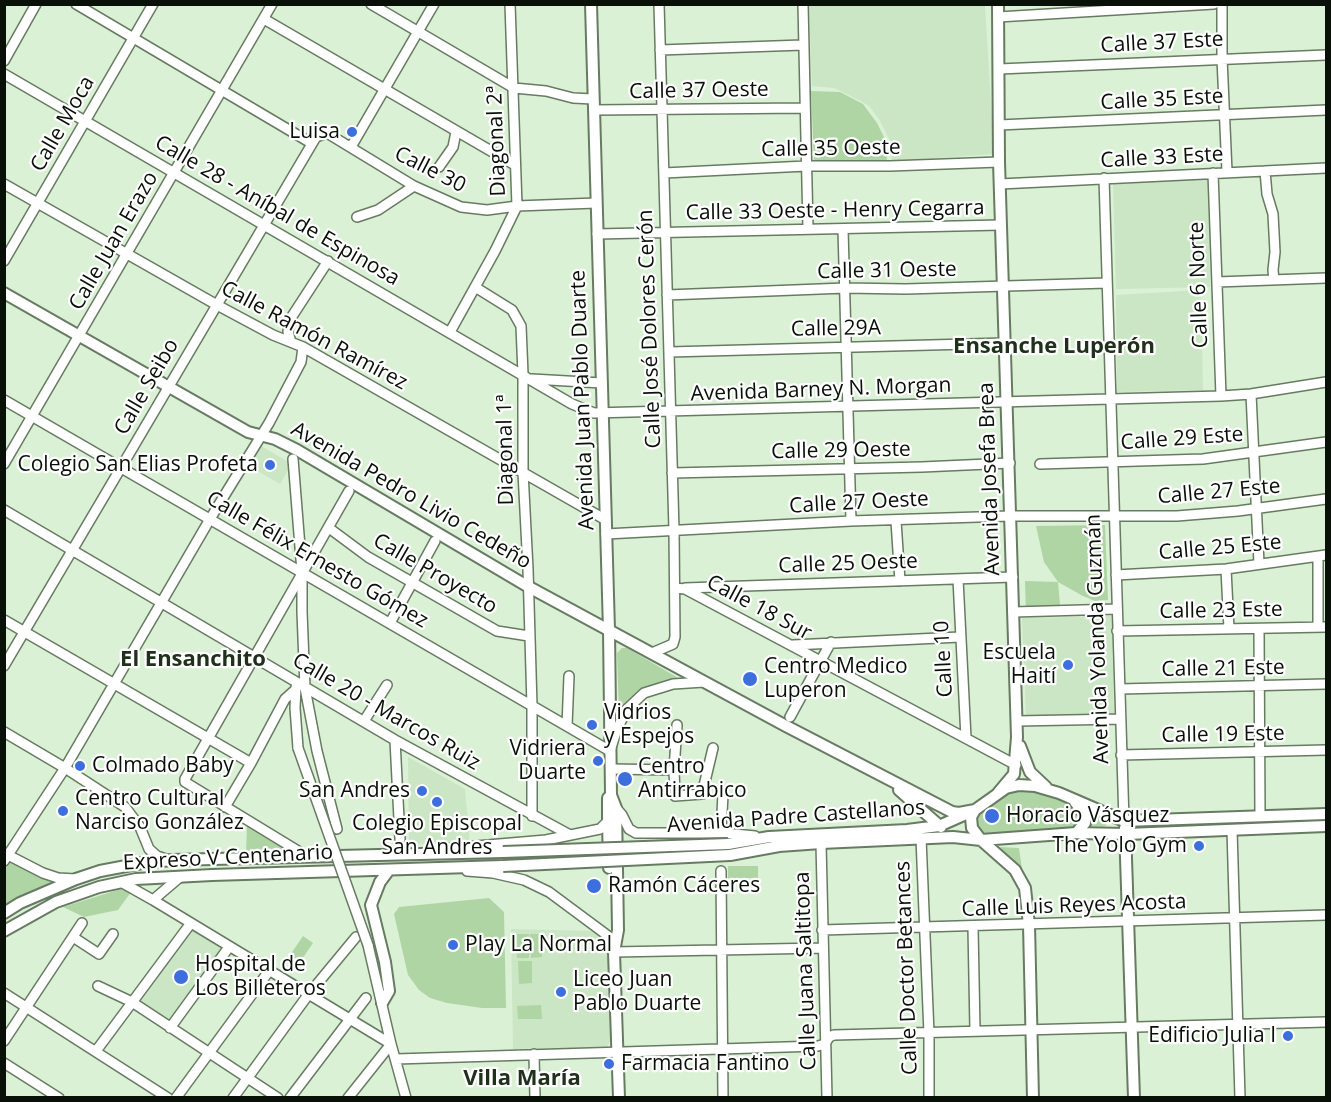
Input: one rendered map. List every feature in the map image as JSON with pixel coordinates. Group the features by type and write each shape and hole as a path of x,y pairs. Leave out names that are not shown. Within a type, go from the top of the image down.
{"main road":[{"name":"Avenida Juan Pablo Duarte","path":"591,4 609,630 611,795 615,808 618,930 615,946"},
{"name":"Avenida Josefa Brea","path":"998,4 999,162 1017,721 1016,765 1011,780 998,793"},
{"name":"Avenida Pedro Livio Cedeño","path":"4,292 248,432 280,441 297,450 527,586 704,682 952,812 975,810"},
{"name":"Avenida Josefa Brea","path":"1017,737 1030,772 1042,785 1059,794"},
{"path":"885,778 953,837"},
{"name":"Avenida Padre Castellanos","path":"503,852 729,849 769,837 907,830 939,826 975,810 1006,788 1019,785 1035,786 1059,794 1124,821 1326,814"},
{"name":"Avenida Juan Pablo Duarte","path":"611,795 608,798 608,820 612,930 615,946 619,1098"},
{"path":"1072,799 1085,815 1085,824 1076,833"},
{"path":"907,830 916,827 921,818 916,805"},
{"path":"975,810 971,817 972,828 981,840 1015,870 1025,888 1029,925 1033,1098"},
{"name":"Avenida Yolanda Guzmán","path":"1124,821 1134,1098"},
{"name":"Avenida Padre Castellanos","path":"503,866 729,849 921,838 953,837 981,840 1076,833 1126,834 1326,826"},
{"name":"Expreso V Centenario","path":"4,913 20,903 76,879 100,871 142,863 172,860 503,852"},
{"name":"Expreso V Centenario","path":"4,931 56,902 99,887 136,879 503,866"},
{"path":"382,1003 389,991 385,962 371,905 380,882 389,870"}],"street":[{"path":"4,61 36,4"},
{"path":"76,4 311,143"},
{"name":"Calle Moca","path":"4,261 153,4"},
{"path":"371,4 514,87"},
{"path":"351,147 434,4"},
{"name":"Calle José Dolores Cerón","path":"652,653 673,644 680,588 674,530 659,4"},
{"path":"803,4 808,229"},
{"path":"998,17 1214,4"},
{"path":"1222,4 1227,172"},
{"name":"Calle Juan Erazo","path":"4,464 223,90 264,19 269,6"},
{"name":"Diagonal 2ª","path":"450,332 517,206 514,87 508,6"},
{"path":"264,19 515,165"},
{"path":"660,50 803,45"},
{"name":"Calle 37 Este","path":"999,69 1326,55"},
{"name":"Calle 28 - Aníbal de Espinosa","path":"4,74 175,171 579,408 603,414"},
{"name":"Calle 37 Oeste","path":"514,87 546,91 594,104 662,110 804,108"},
{"name":"Calle 35 Este","path":"999,125 1326,110"},
{"path":"440,167 453,147 456,132"},
{"name":"Calle 30","path":"327,133 414,186 461,207 474,209 597,203"},
{"name":"Calle Seibo","path":"4,666 311,143 316,137 327,133"},
{"name":"Calle 35 Oeste","path":"664,173 806,166 999,162"},
{"name":"Calle 33 Este","path":"1000,184 1326,168"},
{"path":"1265,171 1267,195 1273,214 1274,280"},
{"name":"Calle 6 Norte","path":"1213,173 1221,396"},
{"name":"Avenida Yolanda Guzmán","path":"1104,178 1124,821"},
{"name":"Calle Ramón Ramírez","path":"4,184 217,305 273,335 303,347 606,520"},
{"path":"357,217 378,210 414,186"},
{"name":"Calle 33 Oeste - Henry Cegarra","path":"597,234 1001,225"},
{"path":"843,229 851,521"},
{"path":"291,342 288,332 289,321 328,261"},
{"path":"1217,282 1326,278"},
{"name":"Calle 31 Oeste","path":"667,295 845,288 1003,287 1107,283"},
{"name":"Diagonal 1ª","path":"475,287 512,310 517,318 521,326 527,376 523,472 532,706 532,816"},
{"name":"Calle 29A","path":"669,352 1005,343"},
{"path":"76,879 58,878 6,857 64,768 260,436 301,362 303,347"},
{"name":"Calle 28 - Aníbal de Espinosa","path":"527,376 602,382"},
{"name":"Avenida Barney N. Morgan","path":"603,414 1221,396 1251,394 1326,382"},
{"path":"1251,394 1259,564"},
{"name":"Calle Félix Ernesto Gómez","path":"4,400 610,751"},
{"name":"Calle 29 Este","path":"1040,464 1203,459 1326,442"},
{"path":"292,459 302,572 299,687 295,708 298,748 368,945 406,1098"},
{"name":"Calle 29 Oeste","path":"672,474 1010,463"},
{"path":"308,857 185,782 185,779 349,491"},
{"name":"Calle 27 Este","path":"1114,516 1177,516 1256,509 1326,499"},
{"name":"Calle 20 - Marcos Ruiz","path":"4,510 255,657 299,687 570,835"},
{"name":"Calle 27 Oeste","path":"606,534 851,521 1010,516 1114,516"},
{"path":"896,521 900,581"},
{"name":"Calle Proyecto","path":"329,528 411,583 497,631 529,636"},
{"path":"390,623 435,541"},
{"path":"1322,556 1322,627"},
{"name":"Calle 25 Este","path":"1116,575 1226,569 1322,556"},
{"path":"1226,569 1229,629"},
{"name":"Calle 25 Oeste","path":"680,588 1012,577"},
{"name":"Calle 10","path":"958,579 966,738"},
{"name":"Calle 18 Sur","path":"680,588 821,660 1016,765"},
{"path":"1013,612 1117,609"},
{"path":"4,620 251,763"},
{"name":"Calle 23 Este","path":"1117,631 1322,627"},
{"path":"1259,629 1260,816"},
{"path":"790,645 960,637"},
{"path":"790,717 831,642"},
{"path":"567,726 569,676"},
{"path":"610,751 617,729 635,699 658,687 704,682"},
{"name":"Calle 21 Este","path":"1120,689 1326,684"},
{"path":"363,721 387,685"},
{"path":"225,807 285,699 299,687"},
{"path":"299,687 337,829"},
{"path":"1017,721 1120,719"},
{"path":"677,725 674,795 701,795 713,748"},
{"path":"4,732 125,807 140,826 149,849 157,856 172,860"},
{"path":"395,740 400,839"},
{"name":"Calle 19 Este","path":"1121,755 1326,750"},
{"path":"611,769 674,770"},
{"path":"721,833 723,794"},
{"path":"615,808 622,815 629,829 636,833 721,833 769,837"},
{"path":"532,816 544,830 546,840"},
{"name":"Expreso V Centenario","path":"424,855 442,849 546,840 600,829 608,820"},
{"path":"1232,830 1240,1098"},
{"name":"Calle Doctor Betances","path":"921,838 929,1034 929,1098"},
{"name":"Calle Juana Saltitopa","path":"821,843 827,1098"},
{"name":"Expreso V Centenario","path":"429,868 493,873 524,880 549,892 615,946"},
{"path":"721,871 723,1098"},
{"path":"153,900 180,877"},
{"path":"121,882 391,1044"},
{"name":"Calle Luis Reyes Acosta","path":"822,930 924,929 1326,915"},
{"path":"4,1041 82,923"},
{"path":"96,1051 191,923"},
{"path":"973,927 975,1031"},
{"path":"73,937 99,954 113,934"},
{"path":"233,1098 308,995 356,937"},
{"path":"615,946 721,950 822,948"},
{"path":"170,1028 229,947"},
{"path":"176,1098 269,970"},
{"path":"98,986 132,1002 278,1098"},
{"path":"4,993 168,1098"},
{"path":"290,1098 366,998"},
{"path":"396,1059 818,1046 825,1044 829,1037 834,1035 1326,1022"},
{"path":"348,1098 391,1044"},
{"path":"534,1054 535,1098"},
{"path":"4,1063 59,1098"}],"shaded area":[{"path":"809,5 985,5 994,154 892,161 890,141 879,119 869,106 834,88 812,86"},
{"path":"811,91 840,92 863,104 877,123 886,141 887,161 814,161"},
{"path":"1208,179 1210,287 1116,289 1113,184"},
{"path":"1201,290 1203,390 1117,392 1116,295"},
{"name":"Colegio San Elias Profeta","path":"261,446 292,464 280,484 249,466"},
{"path":"1105,525 1108,600 1095,601 1058,582 1044,562 1036,526"},
{"path":"1025,581 1058,582 1061,616 1026,616"},
{"name":"Escuela Haití","path":"1112,616 1114,713 1026,716 1022,618"},
{"path":"622,648 627,648 680,679 633,698 619,714 617,653"},
{"name":"Colegio Episcopal San Andres","path":"408,757 465,789 470,843 409,844"},
{"path":"1019,790 1035,791 1070,801 1106,820 1106,826 984,835 977,828 977,816 1007,793"},
{"path":"247,823 300,854 246,855"},
{"path":"1000,847 1019,848 1022,869 1005,854"},
{"path":"4,857 33,872 51,882 5,906"},
{"path":"728,866 758,866 758,878 728,878"},
{"path":"124,888 131,892 118,910 84,917 63,907"},
{"name":"Play La Normal","path":"489,898 504,912 506,1008 482,1008 430,998 419,990 408,975 394,914 399,907"},
{"name":"Hospital de Los Billeteros","path":"192,926 228,950 171,1028 133,1005"},
{"name":"Liceo Juan Pablo Duarte","path":"511,929 596,931 610,944 611,1040 606,1048 513,1049"},
{"path":"516,934 529,934 529,958 517,958"},
{"path":"530,934 542,934 542,957 531,958"},
{"path":"303,936 313,943 300,962 290,955"},
{"path":"518,961 532,961 532,983 519,984"},
{"path":"541,1005 542,1019 518,1019 517,1006"}],"place":[{"name":"Luisa","path":"352,132"},
{"name":"Colegio San Elias Profeta","path":"270,465"},
{"name":"Escuela Haití","path":"1068,665"},
{"name":"Centro Medico Luperon","path":"750,679"},
{"name":"Vidrios y Espejos","path":"592,725"},
{"name":"Vidriera Duarte","path":"598,761"},
{"name":"Colmado Baby","path":"80,766"},
{"name":"Centro Antirrabico","path":"625,779"},
{"name":"San Andres","path":"422,791"},
{"name":"Colegio Episcopal San Andres","path":"437,802"},
{"name":"Centro Cultural Narciso González","path":"63,811"},
{"name":"Horacio Vásquez","path":"992,816"},
{"name":"The Yolo Gym","path":"1199,846"},
{"name":"Ramón Cáceres","path":"594,886"},
{"name":"Play La Normal","path":"453,945"},
{"name":"Hospital de Los Billeteros","path":"181,977"},
{"name":"Liceo Juan Pablo Duarte","path":"561,992"},
{"name":"Edificio Julia I","path":"1288,1036"},
{"name":"Farmacia Fantino","path":"609,1064"}],"district":[{"name":"Ensanche Luperón","path":"1054,347"},
{"name":"El Ensanchito","path":"193,660"},
{"name":"Villa María","path":"522,1079"}]}
